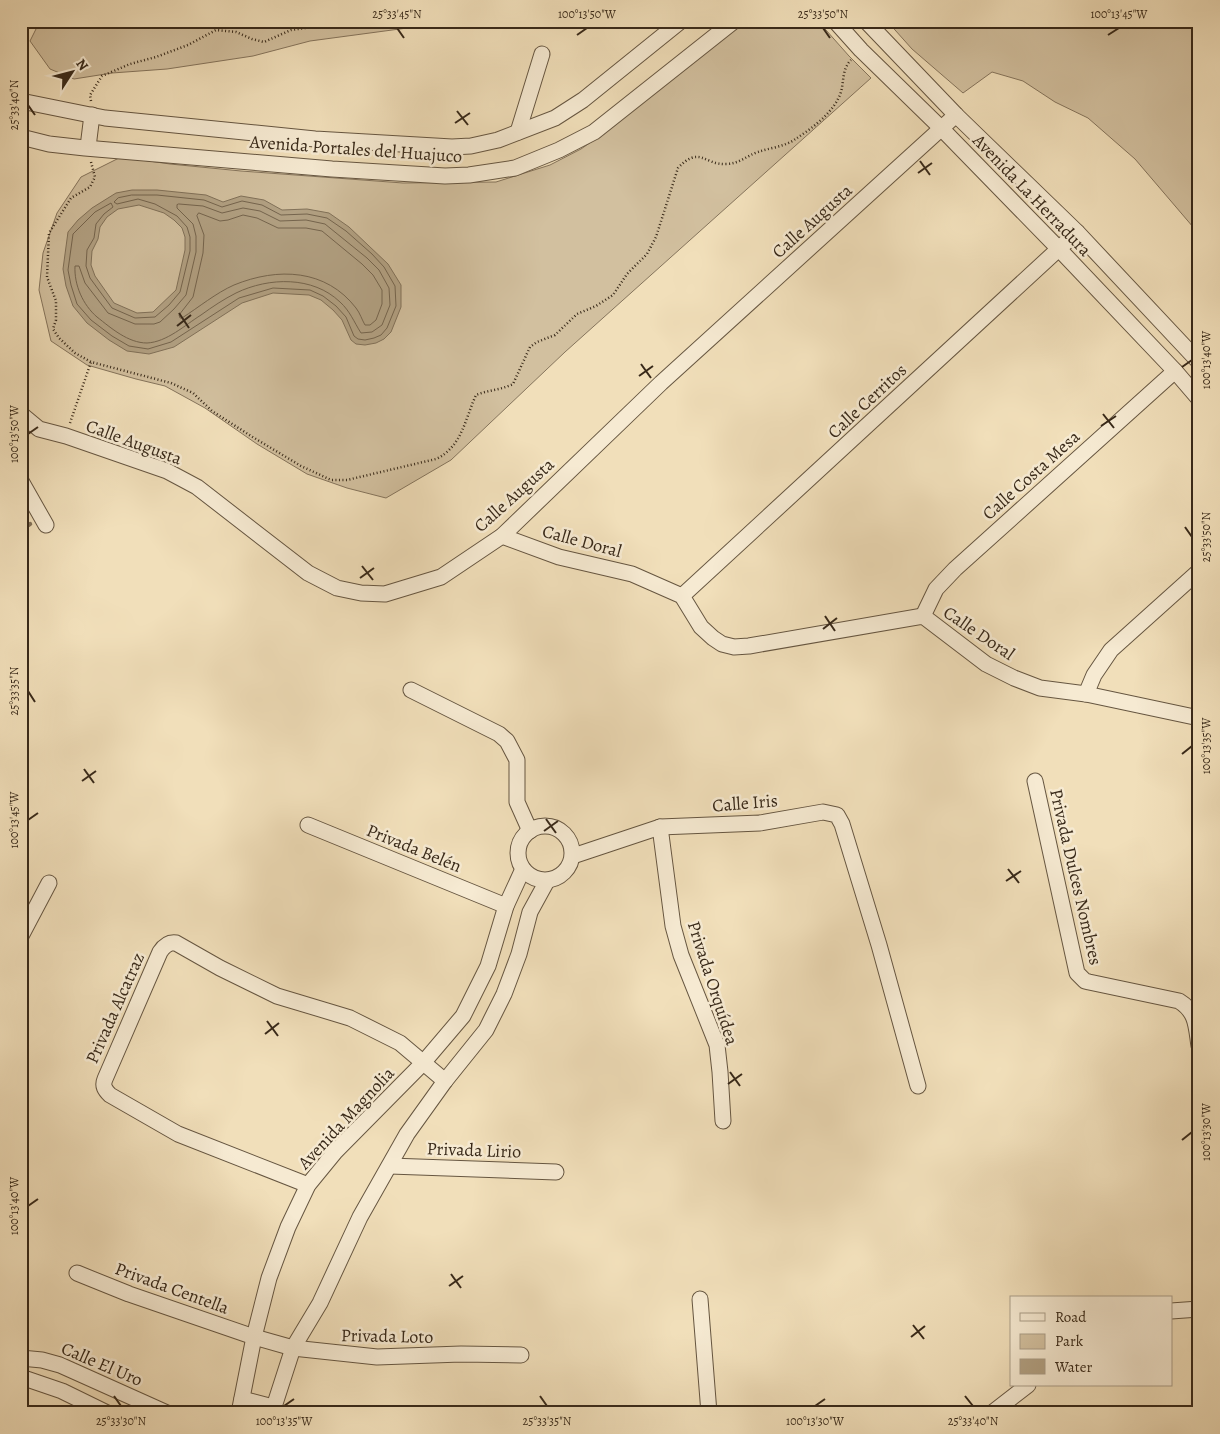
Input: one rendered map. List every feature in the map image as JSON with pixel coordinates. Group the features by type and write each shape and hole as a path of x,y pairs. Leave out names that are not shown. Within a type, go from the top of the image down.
{"street":[{"name":"Avenida Portales del Huajuco","path":"21,100 105,118 315,139 452,147 480,144 498,140 555,118 583,100 681,21"},
{"name":"Avenida Portales del Huajuco","path":"21,137 49,144 332,170 469,176 515,168 559,150 594,132 734,21"},
{"name":"Avenida La Herradura","path":"835,21 861,50 942,128 1059,249 1199,398"},
{"name":"Avenida La Herradura","path":"866,21 880,38 956,115 1077,232 1199,362"},
{"path":"518,132 542,54"},
{"path":"88,147 92,115"},
{"name":"Calle Augusta","path":"21,414 39,429 66,436 168,471 197,487 308,573 337,588 361,594 385,594 441,577 502,536 661,383 956,115"},
{"name":"Calle Cerritos","path":"682,596 1077,232"},
{"name":"Calle Costa Mesa","path":"923,616 936,589 954,569 1175,371"},
{"path":"21,481 46,525"},
{"name":"Calle Doral","path":"502,536 559,557 632,574 682,596 701,627 722,644 734,647 749,646 923,616 986,664 1040,688 1086,694 1199,718"},
{"path":"1086,694 1094,674 1111,650 1199,571"},
{"path":"410,690 499,734 507,742 517,760 517,802 530,831"},
{"name":"Privada Dulces Nombres","path":"1035,781 1077,973 1085,981 1180,1001 1192,1012 1199,1046"},
{"name":"Calle Iris","path":"573,856 660,827 760,823 823,812 833,813 842,824 879,945 918,1086"},
{"name":"Privada Belén","path":"308,825 506,906"},
{"path":"546,826 562,831 572,847 573,856 570,866 564,873 557,878 547,881 529,876 519,862 518,853 523,837 537,827 546,826"},
{"name":"Privada Orquídea","path":"660,827 675,934 681,956 717,1046 723,1121"},
{"name":"Avenida Magnolia","path":"241,1406 254,1337 269,1278 288,1227 308,1185 335,1152 423,1063 463,1016 488,966 506,906 523,869"},
{"path":"241,1406 272,1410 294,1348 320,1303 360,1217 407,1134 486,1030 504,994 519,954 530,912 547,881"},
{"path":"21,936 49,883"},
{"name":"Privada Alcatraz","path":"308,1185 178,1134 110,1095 104,1088 104,1079 162,948 172,942 176,943 220,968 277,996 350,1018 400,1043 445,1082"},
{"name":"Privada Lirio","path":"390,1166 556,1172"},
{"name":"Privada Centella","path":"78,1273 128,1294 254,1337"},
{"path":"700,1299 709,1413"},
{"path":"1172,1311 1199,1309"},
{"name":"Privada Loto","path":"254,1337 294,1348 377,1358 461,1354 521,1355"},
{"name":"Calle El Uro","path":"21,1358 42,1360 60,1365 166,1413"},
{"path":"21,1377 62,1391 107,1413"},
{"path":"992,1413 1027,1386"}],"path":[{"path":"92,115 90,95 102,76 130,64 188,45 216,30 236,32 264,42 291,30 354,21"},
{"path":"880,38 898,21"},
{"path":"88,147 95,177 90,187 71,198 49,233 47,277 56,301 56,320 53,329 59,338 75,353 91,362 171,383 193,393 212,411 301,466 331,480 347,480 436,459 452,448 463,432 476,394 502,389 513,384 530,348 537,342 555,335 577,314 596,306 613,295 627,274 647,254 656,237 678,168 686,160 694,156 724,165 736,163 755,153 779,147 792,141 834,107 841,92 846,66 861,50"},
{"path":"66,436 91,362"}],"green space":[{"path":"40,21 437,21 422,26 310,41 253,56 167,69 112,73 74,79 50,69 30,41"},
{"path":"743,21 818,21 871,78 565,352 451,460 386,498 347,488 307,474 257,444 205,408 165,386 87,365 51,341 39,290 43,253 57,213 81,177 121,157 241,171 403,183 496,182 550,165 581,149 614,126"},
{"path":"887,21 1199,21 1199,234 1135,159 1088,118 1055,102 1023,81 992,72 963,93 912,49"}],"water":[{"path":"132,190 157,190 206,195 223,202 241,196 264,200 282,210 307,209 329,213 349,227 388,264 401,285 401,307 391,332 384,339 376,343 356,344 351,340 342,320 321,300 309,295 273,293 242,303 174,347 149,354 127,351 87,323 73,306 66,286 63,269 68,232 92,208 116,193","holes":["139,205 164,213 182,228 185,237 185,250 176,290 153,312 137,313 114,303 95,276 91,265 92,251 98,239 100,227 107,217 118,209"]}],"waterway":[{"path":"21,530 30,524"}]}
